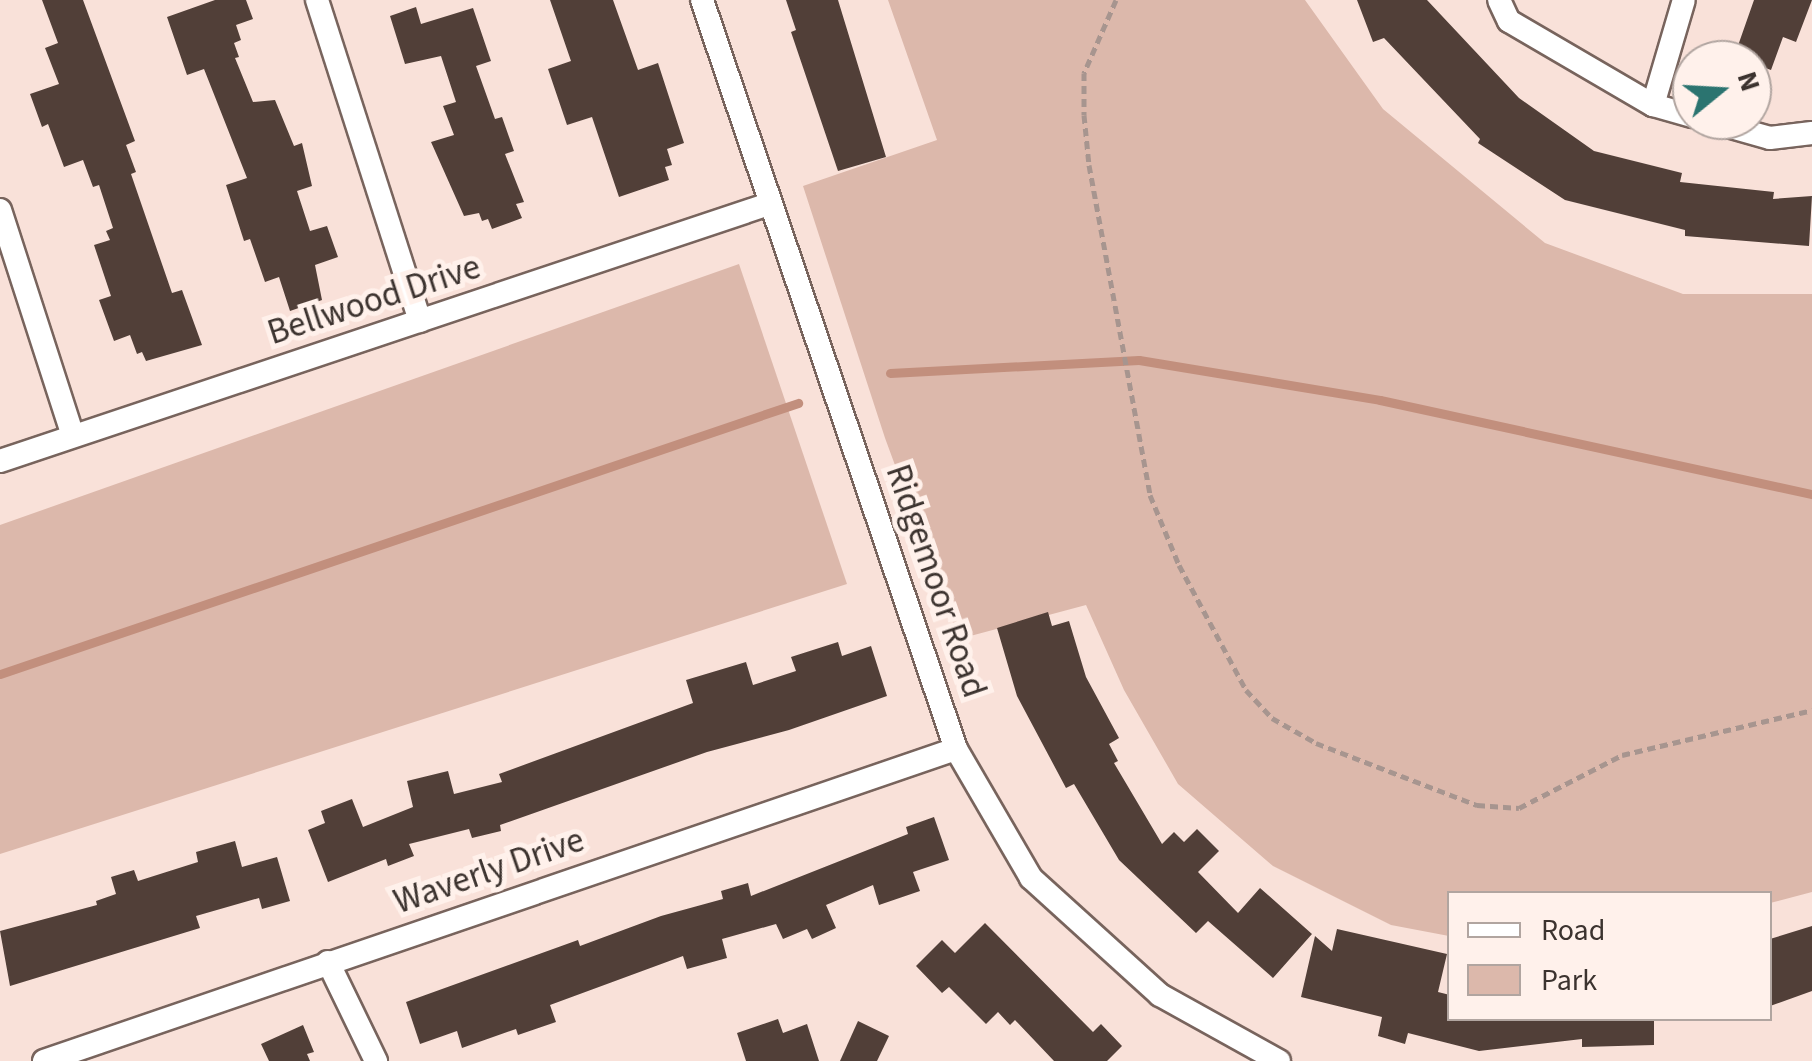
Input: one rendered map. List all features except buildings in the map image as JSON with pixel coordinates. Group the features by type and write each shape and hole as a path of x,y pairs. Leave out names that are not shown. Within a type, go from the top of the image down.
{"street":[{"path":"317,0 420,321"},
{"name":"Ridgemoor Road","path":"702,0 956,748 1031,878 1160,995 1279,1061"},
{"path":"1499,0 1509,21 1653,104 1672,110"},
{"path":"1653,104 1684,0"},
{"path":"1772,138 1812,133"},
{"name":"Bellwood Drive","path":"0,461 769,204"},
{"path":"0,210 73,436"},
{"name":"Waverly Drive","path":"44,1061 956,748"},
{"path":"328,962 376,1061"}],"path":[{"path":"1116,0 1084,73 1084,115 1089,164 1150,495 1179,564 1246,690 1272,718 1316,743 1476,805 1518,808 1622,755 1812,710"}],"green space":[{"path":"888,0 1305,0 1383,109 1545,243 1683,294 1812,294 1812,892 1772,902 1772,891 1447,891 1447,936 1391,925 1273,866 1178,784 1124,690 1086,605 959,639 885,438 803,186 937,140"},
{"path":"739,264 847,584 0,854 0,525"}],"waterway":[{"path":"890,373 1139,360 1380,400 1812,494"},
{"path":"0,674 798,403"}]}
